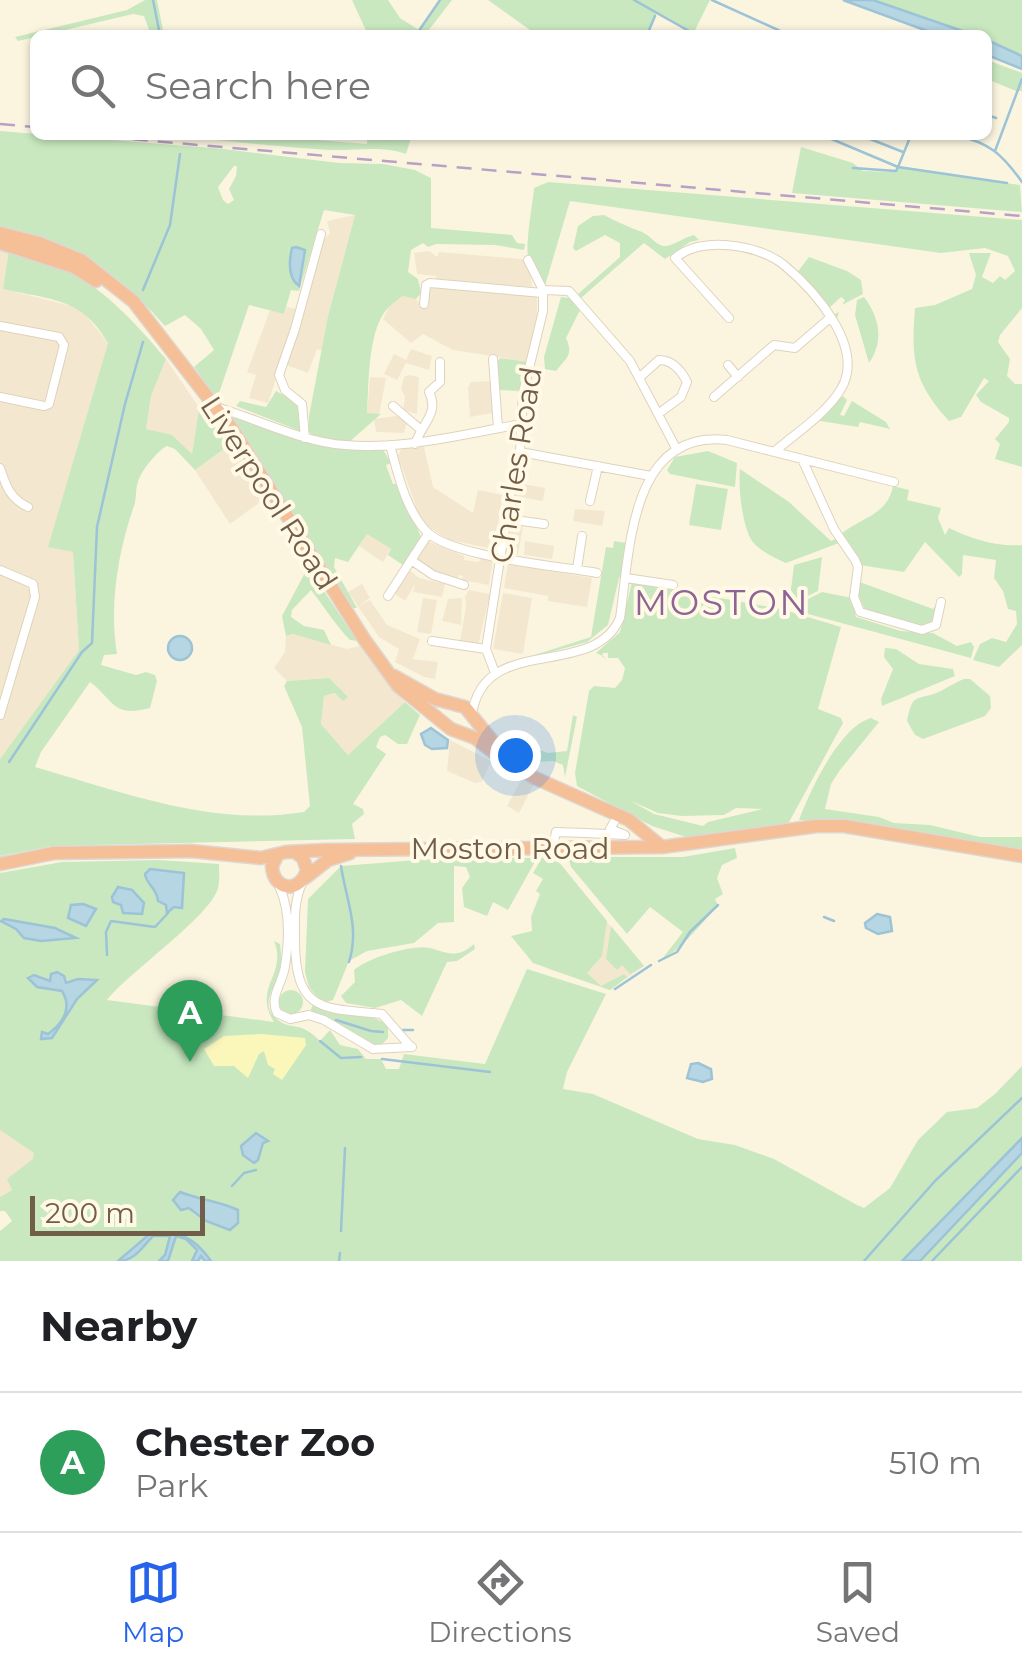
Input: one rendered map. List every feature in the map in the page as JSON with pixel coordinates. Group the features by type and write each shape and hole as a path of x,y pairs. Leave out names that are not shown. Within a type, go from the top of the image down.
{"highway":[{"name":"Liverpool Road","path":"0,233 81,260 133,300 216,407 387,672 415,702 453,729 475,738 522,771 564,788"},
{"name":"Liverpool Road","path":"0,243 74,268 106,287 145,319"},
{"name":"Liverpool Road","path":"387,672 435,700 457,705"},
{"path":"457,705 465,706 472,716 467,729 453,729 446,714 457,705"},
{"name":"Liverpool Road","path":"472,716 504,751 662,847"},
{"path":"619,819 703,844"},
{"path":"662,847 817,826 844,826 1022,856"},
{"name":"Moston Road","path":"295,852 586,848 604,841 662,847"},
{"name":"Moston Road","path":"304,879 328,860 359,850"},
{"path":"0,864 54,853 191,851 232,855 253,858 295,852 306,862 304,879 288,887 232,855"},
{"path":"275,880 272,866 278,856"}],"street":[{"path":"306,438 302,404 285,390 279,375 321,234"},
{"path":"729,314 676,258 684,250 718,246 767,255 783,264 831,317 846,342 843,387 774,452"},
{"path":"528,260 543,291"},
{"path":"424,304 426,285 430,284 569,291 630,361 677,450"},
{"name":"Charles Road","path":"486,650 520,452 523,393 543,291"},
{"path":"714,397 774,345 796,348 831,317"},
{"path":"0,326 60,337 64,345 49,404 0,397"},
{"path":"493,359 498,428"},
{"path":"639,378 660,360 671,361 683,374 687,382 680,398 658,414"},
{"path":"415,444 431,414 428,397 440,382 440,362"},
{"path":"728,366 738,377"},
{"path":"393,406 420,429"},
{"path":"216,407 306,438 344,446 415,444 522,424"},
{"path":"457,705 478,693 496,673 604,642 620,618 640,496 651,476 677,450 713,438 894,482"},
{"path":"390,445 407,500 428,534 458,548 597,573"},
{"path":"520,452 651,476"},
{"path":"802,460 834,529 855,560 858,568 854,597 860,612 922,630 936,625 942,602"},
{"path":"590,502 598,466"},
{"path":"0,468 3,489 28,506"},
{"path":"507,519 544,524"},
{"path":"388,596 428,534"},
{"path":"577,569 582,536"},
{"path":"411,560 433,575 464,585"},
{"path":"0,570 28,580 35,597 0,715"},
{"path":"626,578 673,586"},
{"path":"432,640 486,650 496,673"},
{"path":"472,716 478,693"},
{"path":"604,841 619,819"},
{"path":"552,848 556,832 586,833 604,841 624,835 610,829 619,819"},
{"path":"586,833 586,848"},
{"path":"301,1016 307,1006 296,975 295,903 304,879"},
{"path":"275,880 286,904 285,967 275,995 274,1005 280,1015 324,1020 378,1050 412,1047 382,1014 324,1007 288,985 275,995"},
{"path":"378,1050 390,1042 393,1026"}],"shaded area":[{"path":"355,215 328,316 323,351 317,349 308,373 286,365 321,242 330,233 327,221"},
{"path":"0,247 9,249 3,289 80,308 108,343 49,546 73,552 79,650 0,759"},
{"path":"429,251 437,257 439,252 522,259 530,269 532,287 436,280 436,276 417,274 414,253"},
{"path":"428,289 537,295 537,327 529,362 453,350 423,334 411,343 383,319 390,305 401,296 415,298 425,309"},
{"path":"287,307 297,309 296,318 268,403 249,398 256,375 247,372 270,310 284,314"},
{"path":"411,349 432,356 429,370 406,363 397,380 384,374 394,354 406,360"},
{"path":"166,359 200,409 192,454 146,429 151,396"},
{"path":"370,377 386,378 379,415 367,414"},
{"path":"404,377 419,377 417,414 403,410 405,397 401,388"},
{"path":"491,381 493,413 470,417 468,387 471,382"},
{"path":"374,419 408,419 404,433 376,432"},
{"path":"231,444 267,497 230,524 195,470"},
{"path":"424,447 433,487 473,513 478,490 503,495 494,549 449,540 427,526 419,515 398,456 402,448"},
{"path":"518,483 545,488 543,501 515,496"},
{"path":"575,509 605,511 602,526 573,521"},
{"path":"509,525 523,527 518,555 504,549"},
{"path":"367,533 391,549 383,562 359,546"},
{"path":"427,541 464,556 464,560 493,560 489,585 462,580 459,575 457,579 438,575 415,562"},
{"path":"525,541 554,546 552,559 524,555"},
{"path":"508,564 592,578 587,607 504,588"},
{"path":"411,571 419,578 445,584 442,597 413,592 415,584 405,601 395,594 394,589 405,573"},
{"path":"362,584 370,598 359,606 370,600 387,625 420,639 413,659 438,662 435,679 395,662 399,649 379,637 348,592"},
{"path":"469,590 490,594 478,646 460,642"},
{"path":"503,593 532,598 523,654 493,649"},
{"path":"423,598 437,600 431,634 417,632"},
{"path":"462,598 461,625 442,621 448,599"},
{"path":"293,634 347,649 360,646 405,702 348,755 321,724 324,696 336,693 329,678 287,681 274,668 285,652 286,636"},
{"path":"450,740 491,761 482,782 475,783 447,771"},
{"path":"522,778 534,784 519,813 507,806"},
{"path":"581,891 644,966 610,990 548,969"},
{"path":"0,1130 38,1155 13,1190 0,1197"}],"green space":[{"path":"145,0 157,0 163,30 149,30 144,16 133,14 65,30 44,30 127,10"},
{"path":"352,0 388,0 400,18 419,30 366,30"},
{"path":"440,0 452,0 429,30 419,30"},
{"path":"488,0 710,0 695,30 686,30 656,14 649,30 530,30"},
{"path":"873,0 1022,0 1022,56 992,42 992,30 960,30"},
{"path":"30,33 30,38 18,41 15,37"},
{"path":"992,62 1022,73 1022,91 992,81"},
{"path":"0,131 30,133 30,140 112,140 415,170 431,178 431,228 512,235 517,243 525,244 524,250 495,245 428,247 423,243 411,250 408,272 418,279 421,293 416,299 402,296 382,315 373,341 367,413 381,414 348,443 314,436 309,432 309,416 328,316 355,215 324,210 299,291 291,290 284,314 249,305 217,399 194,367 214,350 201,329 185,315 165,326 109,273 52,243 0,227","holes":["234,166 236,176 229,189 234,200 228,204 218,187"]},
{"path":"219,140 367,144 367,140 410,140 406,154 388,150 310,149"},
{"path":"801,147 853,163 863,171 895,172 898,167 1020,185 1022,212 792,193"},
{"path":"548,182 1022,220 1022,308 998,342 1010,359 1007,376 1015,384 1022,384 1022,467 995,459 1000,444 995,439 1009,418 976,395 989,381 984,378 961,417 949,421 921,382 914,342 915,308 935,305 972,289 976,275 969,253 991,253 982,277 993,283 1000,276 1005,280 1015,271 1008,256 985,248 941,253 570,201 544,289 529,261 528,246 534,188"},
{"path":"604,215 645,233 663,246 694,235 699,240 665,259 644,243 581,298 578,294 620,257 620,243 605,235 576,251 573,248 578,226 593,216"},
{"path":"9,249 83,279 133,322 166,359 151,396 146,429 172,435 192,454 199,410 231,444 195,470 167,446 150,462 138,482 116,579 117,654 104,655 101,665 136,675 155,675 150,708 121,709 90,682 41,752 35,767 202,811 236,815 304,812 310,806 302,727 284,686 287,681 329,678 348,697 343,701 335,693 324,696 321,724 348,755 405,702 420,715 407,744 398,744 385,735 380,737 376,747 386,754 353,804 363,809 364,814 352,824 355,839 52,846 0,856 0,759 79,650 73,552 48,547 108,343 76,309 3,289"},
{"path":"809,257 861,280 863,294 842,305 845,300 841,297 829,308 835,314 839,312 837,318 796,274"},
{"path":"561,297 570,298 580,310 566,338 568,356 556,371 545,369 544,357"},
{"path":"864,297 878,330 877,346 869,363 855,315 857,300"},
{"path":"500,358 529,362 523,391 498,390 496,364"},
{"path":"276,391 299,404 300,431 236,406 240,401 266,407"},
{"path":"843,396 847,400 840,415 844,416 852,401 886,422 890,429 860,422 858,427 820,421"},
{"path":"230,413 276,430 382,448 391,463 386,465 393,484 398,484 421,537 403,565 388,555 391,549 367,534 348,562 335,558 334,567 357,608 353,608"},
{"path":"708,451 737,463 735,487 670,474 667,470 675,457"},
{"path":"740,469 789,502 831,541 836,539 839,543 786,563 759,548 752,541 743,516"},
{"path":"696,484 728,489 721,530 689,525"},
{"path":"893,486 909,490 907,500 941,508 938,518 945,535 949,528 984,541 1022,545 1022,645 999,667 973,660 980,644 992,638 1006,642 1017,624 1016,611 1008,609 994,578 996,560 963,555 959,577 925,542 904,572 860,565 839,536 879,510"},
{"path":"614,541 627,543 624,573 619,578 608,625 587,642 500,666 591,637 606,547 613,548"},
{"path":"822,557 818,591 789,605 794,565"},
{"path":"308,567 357,641 350,640 311,590 292,610 291,617 304,626 324,630 331,645 293,634 286,636 282,616"},
{"path":"857,581 933,609 937,604 932,624 926,628 866,612"},
{"path":"632,582 781,609 841,627 818,709 841,718 843,723 788,824 686,837 652,826 577,786 575,773 589,691 594,686 615,688 625,668 618,658 608,658 608,653 596,653 620,632","holes":["631,801 658,813 724,815 736,808 763,809 703,826 654,814"]},
{"path":"822,592 852,598 856,617 901,631 933,633 957,646 971,642 971,658 797,611 804,601"},
{"path":"885,648 896,649 919,664 953,669 955,676 882,706 893,669 884,657"},
{"path":"970,679 990,696 991,708 985,716 923,739 915,735 907,721 914,701"},
{"path":"573,715 577,717 565,777 563,765 538,762 519,751 517,745 521,743 548,753 567,751"},
{"path":"871,718 879,722 831,784 825,809 980,837 1022,837 1022,851 847,820 799,820 837,747 859,724"},
{"path":"735,848 737,858 722,865 717,878 723,894 715,899 718,905 684,943 662,959 683,932 650,907 627,934 571,867 568,857 683,857"},
{"path":"543,856 554,856 607,921 602,956 587,973 601,986 624,974 627,977 610,990 533,963 511,936 532,931 531,917 540,894 536,891 543,879 533,873"},
{"path":"455,857 537,858 508,910 493,902 487,916 464,907 462,888 470,877 466,867 454,866 454,922 438,923 414,943 367,951 349,961 333,1000 322,1003 309,987 305,972 308,899 341,866"},
{"path":"159,860 219,864 218,888 201,913 107,1000 274,1022 268,1010 267,999 277,963 274,941 280,944 281,965 269,1008 283,1023 307,1030 320,1041 330,1030 340,1045 358,1049 366,1059 381,1059 386,1069 399,1069 404,1054 485,1064 527,969 606,994 567,1072 563,1089 593,1094 698,1139 735,1145 774,1159 864,1208 890,1188 918,1140 947,1112 977,1108 1022,1066 1022,1138 902,1261 0,1261 0,1231 12,1221 5,1211 0,1211 0,1197 12,1190 7,1179 33,1159 34,1153 0,1130 0,873 62,862"},
{"path":"611,926 644,966 630,974 622,965 617,970 606,959"},
{"path":"474,944 475,949 457,961 447,962 422,1016 401,1000 375,1008 346,1003 341,996 355,982 354,970 379,957 422,947 457,953"},
{"path":"291,990 303,1002 291,1014 279,1002"},
{"path":"313,1004 381,1021 388,1026 388,1038 374,1045 310,1012"},
{"path":"1022,1153 1022,1261 920,1261"}],"sand":[{"path":"224,1036 305,1038 306,1045 282,1080 273,1074 275,1069 268,1065 264,1051 248,1078 234,1066 214,1066 204,1049"}],"water":[{"path":"843,0 873,0 960,30 924,30"},
{"path":"992,42 1022,56 1022,69 992,57"},
{"path":"292,248 305,250 299,286 290,269"},
{"path":"180,636 192,648 180,660 168,648"},
{"path":"431,728 448,740 447,748 432,749 425,745 421,734"},
{"path":"150,869 184,873 182,908 174,907 167,913 166,905 158,901 146,877"},
{"path":"118,887 132,890 144,903 142,914 123,913 121,905 113,902"},
{"path":"71,905 96,909 86,926 68,918"},
{"path":"877,914 890,917 892,931 878,934 866,928 865,923"},
{"path":"1,921 55,928 76,938 24,938"},
{"path":"57,972 66,983 97,980 77,999 52,1038 41,1039 42,1032 48,1034 62,1020 67,1004 62,991 37,987 28,978 34,975 50,981 51,974"},
{"path":"691,1064 711,1069 712,1079 703,1082 687,1078"},
{"path":"256,1133 268,1141 263,1143 254,1163 243,1155 241,1146"},
{"path":"1022,1138 1022,1153 920,1261 902,1261"},
{"path":"180,1192 238,1210 238,1223 230,1230 206,1221 189,1208 181,1210 173,1200"},
{"path":"152,1232 171,1233 186,1238 211,1261 201,1256 192,1261 197,1250 186,1239 176,1236 168,1261 159,1261 165,1255 170,1236 153,1236 134,1256 118,1261"}],"waterway":[{"path":"153,0 159,30"},
{"path":"419,30 440,0"},
{"path":"634,0 687,30"},
{"path":"712,0 778,30"},
{"path":"649,30 655,16"},
{"path":"995,151 1022,79"},
{"path":"992,117 996,118"},
{"path":"834,140 898,167 909,140"},
{"path":"873,140 903,152"},
{"path":"972,140 994,151 1022,182"},
{"path":"143,290 170,225 180,154"},
{"path":"853,168 896,171 898,167 1007,183"},
{"path":"9,762 82,652 92,643 97,527 143,342"},
{"path":"341,866 353,925 349,962"},
{"path":"659,961 677,952 690,932 718,905"},
{"path":"107,955 106,932 111,921 155,927 168,913"},
{"path":"824,917 834,921"},
{"path":"615,989 651,965"},
{"path":"336,1020 383,1032"},
{"path":"403,1030 413,1030"},
{"path":"320,1041 341,1058 361,1057"},
{"path":"382,1059 490,1072"},
{"path":"864,1261 935,1181 1022,1098"},
{"path":"341,1231 345,1148"},
{"path":"932,1261 1022,1167"},
{"path":"232,1186 244,1173 256,1170"},
{"path":"339,1261 340,1253"}],"railway":[{"path":"0,124 30,127"},
{"path":"141,140 1022,216"}],"place":[{"name":"Chester Zoo","path":"190,1062"}],"district":[{"name":"MOSTON","path":"722,602"}]}
